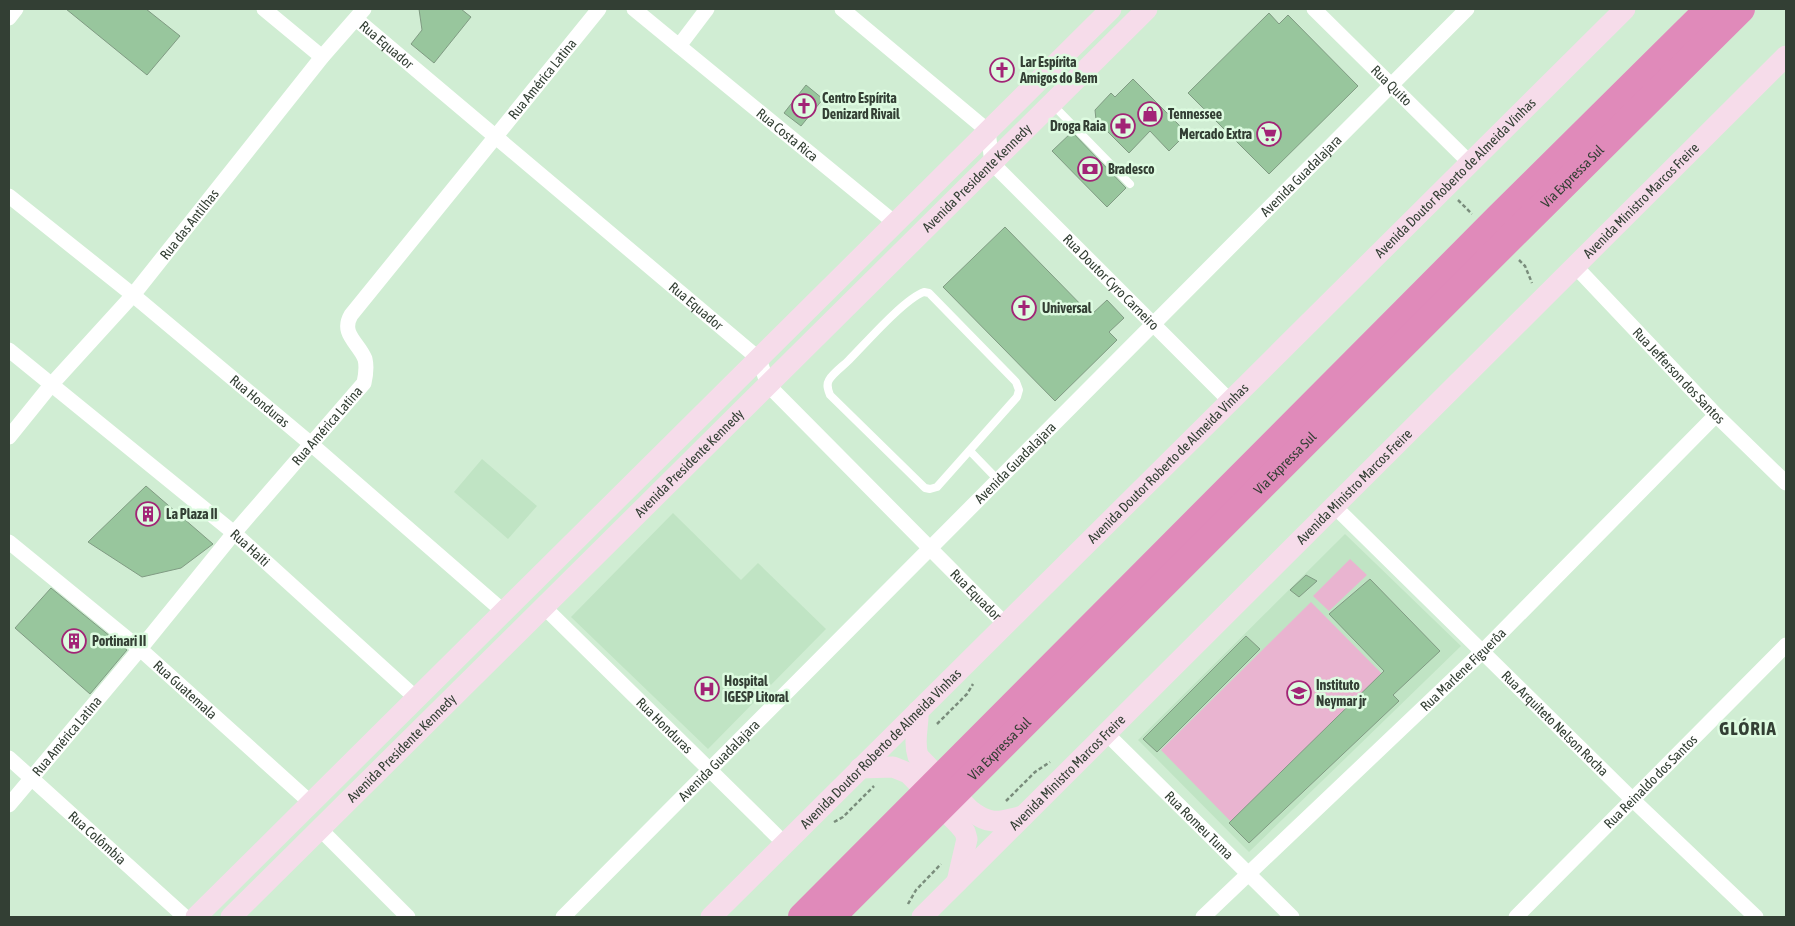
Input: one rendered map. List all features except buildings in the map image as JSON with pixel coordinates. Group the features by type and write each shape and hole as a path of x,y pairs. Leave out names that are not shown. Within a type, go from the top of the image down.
{"highway":[{"name":"Via Expressa Sul","path":"802,917 920,813 962,772 1507,225 1709,9"},
{"name":"Via Expressa Sul","path":"1507,225 1741,9"},
{"name":"Via Expressa Sul","path":"831,917 920,813"}],"main road":[{"name":"Avenida Presidente Kennedy","path":"196,917 1111,9"},
{"name":"Avenida Presidente Kennedy","path":"231,917 1147,9"},
{"name":"Avenida Doutor Roberto de Almeida Vinhas","path":"711,917 1625,9"},
{"name":"Avenida Ministro Marcos Freire","path":"922,917 1786,56"},
{"path":"918,711 919,723 915,746 918,756 970,810 979,817 993,822 1023,816"},
{"path":"860,768 893,767 908,773 960,826 965,832 967,839 957,882"}],"street":[{"path":"9,18 16,9"},
{"path":"264,9 322,57"},
{"name":"Rua América Latina","path":"9,805 140,649 234,533 364,383 366,375 365,360 350,337 347,326 348,320 599,9"},
{"path":"634,9 679,46 708,9"},
{"path":"842,9 988,131 992,163"},
{"name":"Rua Quito","path":"1314,9 1469,162"},
{"name":"Avenida Guadalajara","path":"563,917 1467,9"},
{"name":"Rua das Antilhas","path":"9,437 52,385 132,295 322,57 360,14"},
{"name":"Rua Equador","path":"360,14 496,136 759,359 768,385 1005,624"},
{"name":"Rua Costa Rica","path":"679,46 896,223"},
{"name":"Rua Doutor Cyro Carneiro","path":"992,163 1230,402"},
{"name":"Rua Honduras","path":"9,196 132,295 311,444 504,612"},
{"name":"Rua Jefferson dos Santos","path":"1575,266 1716,415 1786,483"},
{"name":"Rua Haiti","path":"9,350 234,533 416,698"},
{"name":"Rua Marlene Figuerôa","path":"1203,917 1483,651 1716,415"},
{"name":"Rua Arquiteto Nelson Rocha","path":"1334,506 1633,800 1756,917"},
{"name":"Rua Guatemala","path":"9,542 140,649 311,803"},
{"name":"Rua Honduras","path":"544,607 785,844"},
{"name":"Rua Reinaldo dos Santos","path":"1516,917 1786,645"},
{"name":"Rua Romeu Tuma","path":"1106,733 1292,917"},
{"name":"Rua Colômbia","path":"9,758 185,917"},
{"path":"320,829 408,917"}],"lane":[{"path":"1052,103 1130,184"},
{"path":"924,292 929,293 1016,382 1019,390 1016,397 970,451 936,487 924,488 830,395 828,381 899,310 918,294 924,292"},
{"path":"970,451 998,480"}],"shaded area":[{"path":"482,459 537,506 508,539 454,492"},
{"name":"Hospital IGESP Litoral","path":"673,513 741,580 758,563 826,629 708,749 571,617"},
{"name":"Instituto Neymar jr","path":"1345,534 1461,646 1249,852 1138,740"},
{"path":"1350,559 1367,575 1329,611 1313,596"},
{"path":"1311,602 1391,683 1240,831 1161,750"}],"place":[{"name":"Lar Espírita Amigos do Bem","path":"1002,70"},
{"name":"Centro Espírita Denizard Rivail","path":"804,106"},
{"name":"Tennessee","path":"1150,114"},
{"name":"Droga Raia","path":"1123,126"},
{"name":"Mercado Extra","path":"1269,134"},
{"name":"Bradesco","path":"1090,169"},
{"name":"Universal","path":"1024,308"},
{"name":"La Plaza II","path":"148,514"},
{"name":"Portinari II","path":"74,641"},
{"name":"Hospital IGESP Litoral","path":"707,689"},
{"name":"Instituto Neymar jr","path":"1299,693"}],"district":[{"name":"GLÓRIA","path":"1748,728"}]}
